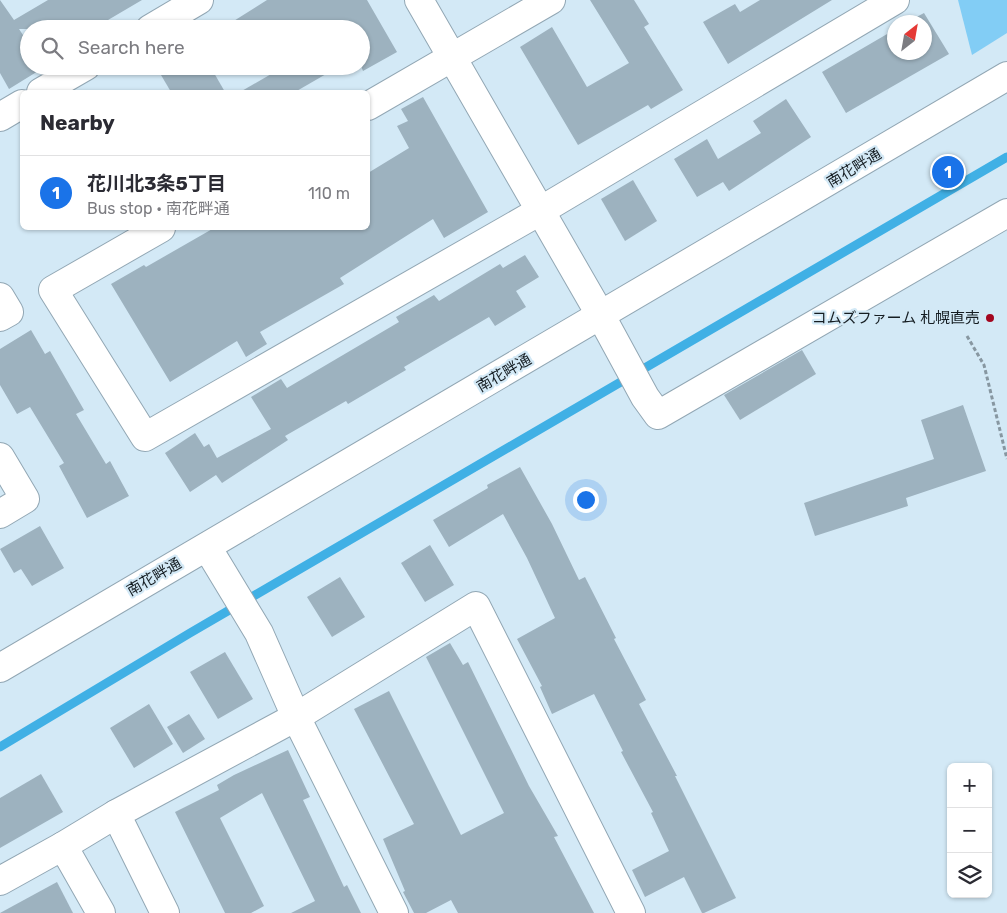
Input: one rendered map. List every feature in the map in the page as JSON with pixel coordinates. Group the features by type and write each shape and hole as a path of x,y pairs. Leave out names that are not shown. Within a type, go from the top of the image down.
{"street":[{"path":"165,20 199,0"},
{"path":"419,0 601,316 645,398 658,415 1007,213"},
{"path":"370,105 550,0"},
{"path":"157,230 54,290 145,437 540,211 896,0"},
{"path":"44,90 70,75"},
{"name":"南花畔通","path":"0,668 1007,76"},
{"path":"0,117 20,105"},
{"path":"0,297 9,312 0,317"},
{"path":"0,458 25,499 0,514"},
{"path":"207,547 230,582 258,633 296,717 394,913"},
{"path":"0,881 116,814 296,717 476,606 631,913"},
{"path":"116,814 165,913"},
{"path":"63,846 101,913"}],"path":[{"path":"967,336 984,365 1007,459"}],"shaded area":[{"path":"958,0 1007,0 1007,33 972,55"}],"building":[{"path":"0,0 14,20 48,0 142,0 108,20 20,20 20,75 32,75 9,89 0,73"},
{"path":"267,0 367,0 397,52 370,67 370,20 235,20"},
{"path":"590,0 634,0 649,24 644,27 683,90 651,109 648,105 578,145 520,47 552,27 587,87 629,63"},
{"path":"760,0 832,0 728,64 703,22 735,4 740,12"},
{"path":"932,26 949,54 846,113 822,72 887,34 887,60 932,60"},
{"path":"161,75 215,75 224,90 170,90"},
{"path":"269,75 324,75 298,90 243,90"},
{"path":"423,97 488,212 444,238 433,219 340,278 344,284 260,332 267,344 246,357 237,341 170,382 111,284 144,265 146,267 211,230 370,230 370,172 409,148 397,126 408,121 401,109"},
{"path":"786,99 811,137 729,191 723,182 697,197 674,159 707,139 718,159 761,133 753,121"},
{"path":"633,180 657,221 625,241 601,199"},
{"path":"525,255 539,277 516,291 526,307 495,326 489,317 404,367 406,370 348,404 346,401 285,436 288,440 222,483 216,475 190,492 165,453 195,433 204,447 209,444 217,458 271,429 251,397 281,379 287,388 399,322 396,317 434,295 439,301 500,264 503,268"},
{"path":"31,330 45,354 50,351 84,410 76,414 106,464 110,461 129,496 87,518 59,466 64,463 30,407 17,414 0,385 0,349"},
{"path":"802,350 816,374 740,420 724,395"},
{"path":"963,405 986,471 906,498 908,506 815,536 804,503 934,459 921,420"},
{"path":"520,467 552,524 579,580 585,577 616,638 614,639 646,700 639,704 677,776 675,776 736,898 704,913 702,913 684,877 645,897 632,870 669,851 651,813 653,812 621,752 623,751 594,694 552,714 540,687 542,686 517,639 555,618 527,558 503,514 449,547 433,520 488,488 487,485"},
{"path":"40,526 64,568 32,586 21,569 14,573 0,549"},
{"path":"430,545 454,585 425,602 401,563"},
{"path":"340,577 365,617 332,637 307,597"},
{"path":"450,643 463,665 468,662 529,786 558,836 554,837 594,913 458,913 451,900 426,913 414,913 403,892 405,891 383,839 414,824 354,709 389,691 461,835 504,813 426,657"},
{"path":"225,652 253,699 218,719 190,672"},
{"path":"149,704 173,744 134,768 110,728"},
{"path":"189,714 205,739 183,753 167,727"},
{"path":"288,750 310,797 303,800 344,887 347,885 361,913 291,913 315,901 262,793 220,818 264,906 251,913 225,913 175,812 219,790 217,785 234,775"},
{"path":"41,774 63,812 0,848 0,798"},
{"path":"57,882 73,913 0,913"}],"waterway":[{"path":"0,747 190,633 1007,157"}],"place":[{"name":"花川北3条5丁目","path":"948,172"},
{"name":"コムズファーム 札幌直売","path":"990,318"}]}
